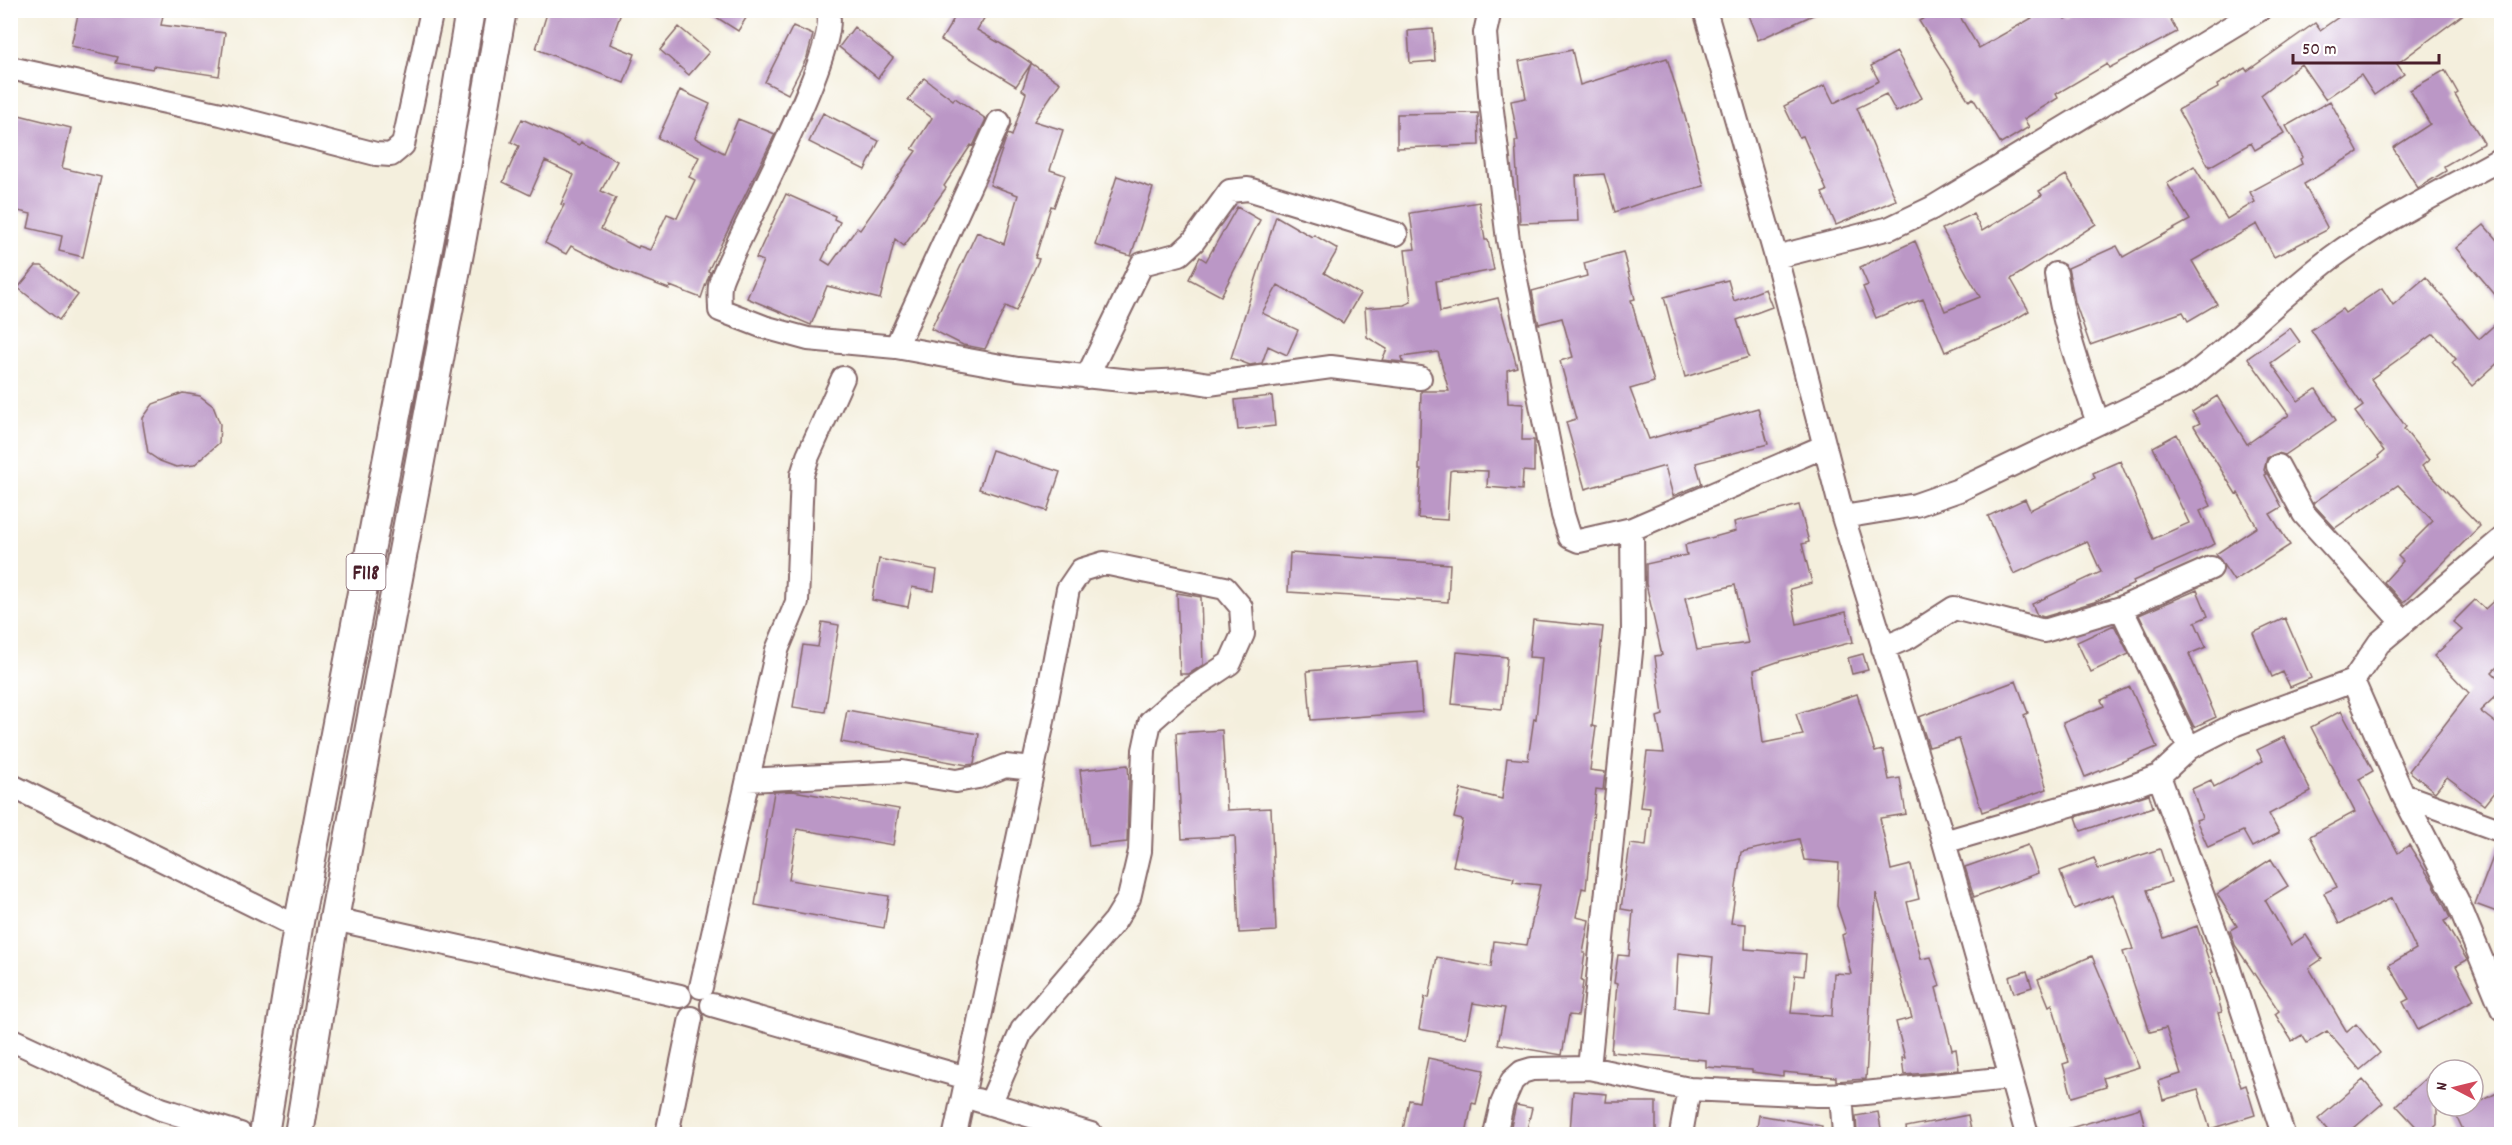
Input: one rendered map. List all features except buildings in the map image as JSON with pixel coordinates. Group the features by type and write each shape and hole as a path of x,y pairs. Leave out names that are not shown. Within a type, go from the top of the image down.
{"main road":[{"name":"F118","path":"264,1134 298,927 444,161 470,10"},
{"name":"F118","path":"299,1134 334,919 462,237 502,10"}],"street":[{"path":"10,68 221,114 375,154 391,155 403,145 432,10"},
{"path":"827,10 830,16 827,40 783,152 721,279 720,310 764,327 808,339 896,347 1018,369 1087,377 1142,382 1185,380 1209,384 1331,368 1420,378"},
{"path":"1490,10 1485,33 1508,240 1567,532 1579,542 1632,529 1825,446"},
{"path":"1705,10 1776,256 1844,517 1944,842 2009,1078 2027,1134"},
{"path":"1776,256 1890,228 1932,208 2259,10"},
{"path":"896,347 999,122"},
{"path":"1844,517 1916,505 1959,490 2184,381 2216,358 2332,258 2377,229 2502,159"},
{"path":"1087,377 1142,264 1180,254 1193,242 1230,191 1248,189 1396,234"},
{"path":"2056,274 2060,308 2070,344 2098,423"},
{"path":"843,378 808,456 802,475 797,603 777,650 748,780 706,996 704,1016 691,1018 680,1010 680,996 685,989 692,986 706,996 965,1087 990,1104 1091,1134"},
{"path":"2278,466 2304,514 2403,622"},
{"path":"1589,1068 1634,632 1632,529"},
{"path":"1944,842 2125,789 2159,776 2189,748 2236,724 2353,681 2379,643 2502,539"},
{"path":"955,1134 1033,769 1068,590 1081,570 1104,563 1225,588 1241,607 1243,634 1230,663 1176,699 1150,722 1144,750 1140,851 1129,898 1114,921 1022,1030 990,1104"},
{"path":"1883,648 1909,637 1954,608 2044,631 2121,608 2211,568"},
{"path":"2121,608 2189,748"},
{"path":"2353,681 2403,795 2457,900 2502,1009"},
{"path":"748,780 902,771 956,781 978,777 1005,766 1033,769"},
{"path":"2159,776 2225,957 2283,1134"},
{"path":"10,785 298,927"},
{"path":"2403,795 2502,831"},
{"path":"334,919 680,996"},
{"path":"667,1134 691,1018"},
{"path":"10,1040 161,1109 240,1134"},
{"path":"1495,1134 1502,1104 1512,1081 1522,1072 1532,1069 1589,1068 1689,1089 1817,1095 2009,1078"},
{"path":"1682,1134 1689,1089"},
{"path":"1841,1094 1844,1134"},
{"path":"1017,1112 1028,1134"}]}
